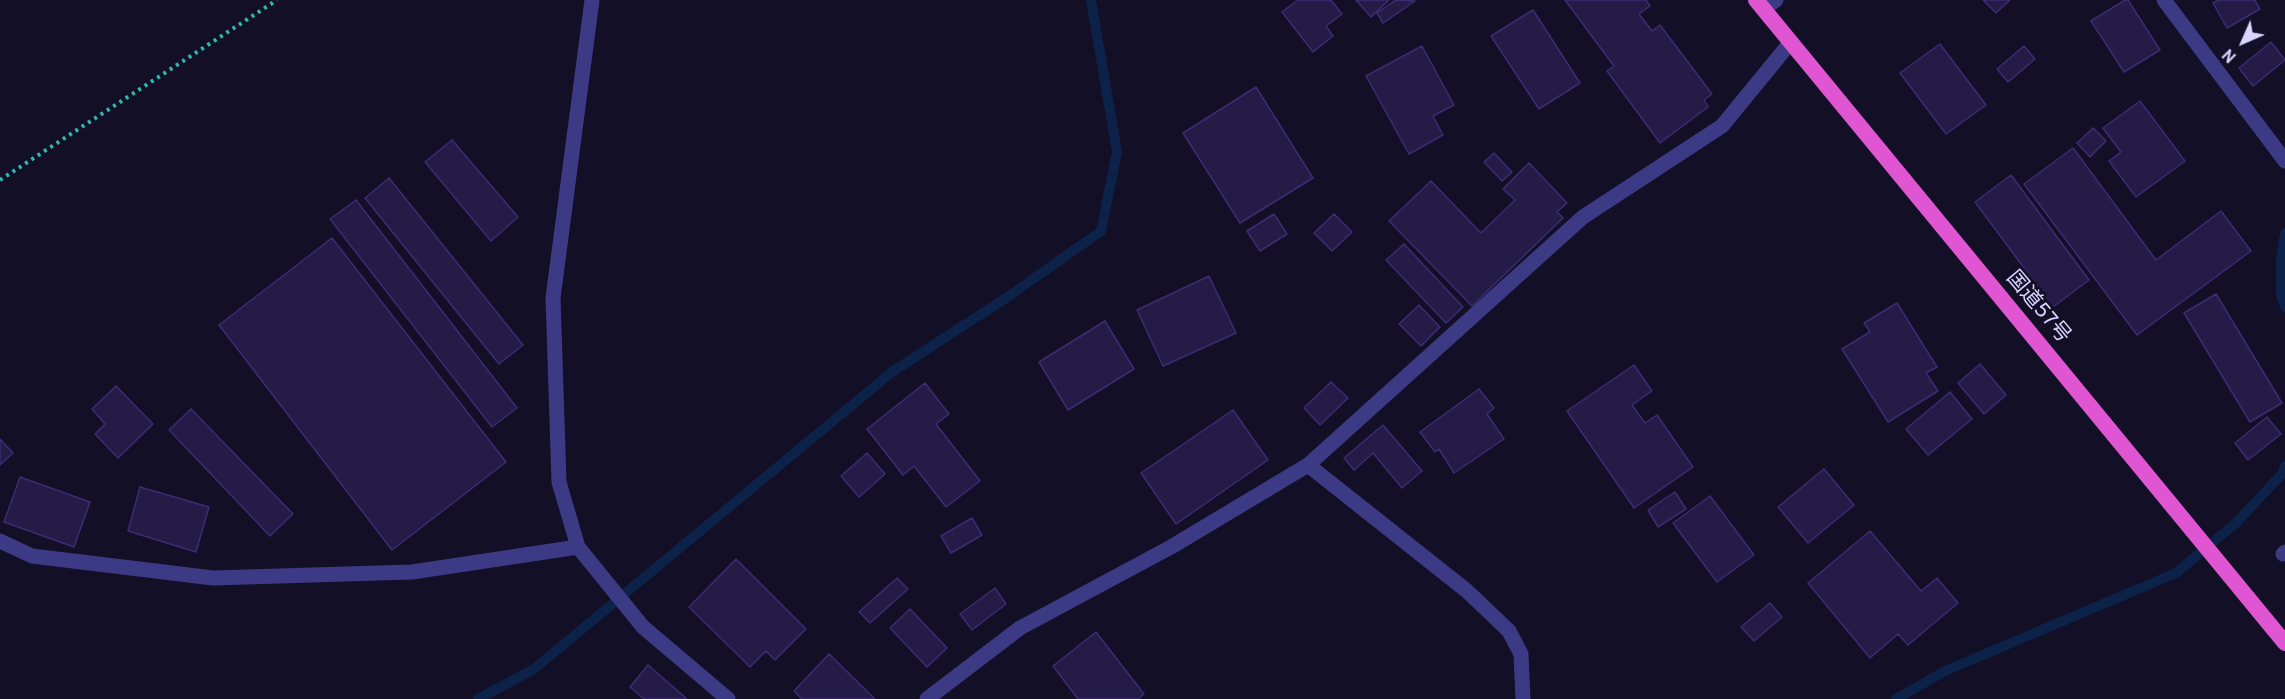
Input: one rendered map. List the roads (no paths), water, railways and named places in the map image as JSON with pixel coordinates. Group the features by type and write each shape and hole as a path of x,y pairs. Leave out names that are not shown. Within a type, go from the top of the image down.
{"highway":[{"name":"国道57号","path":"1765,3 1790,43 2285,644"}],"street":[{"path":"592,0 552,298 559,482 578,547 643,627 728,699"},
{"path":"2164,0 2285,161"},
{"path":"927,699 1020,628 1171,547 1308,465 1583,217 1722,126 1790,43"},
{"path":"1308,465 1467,591 1509,631 1521,654 1522,699"},
{"path":"0,541 32,556 213,579 412,572 578,547"}],"waterway":[{"path":"478,699 534,669 892,372 1012,294 1101,231 1117,152 1091,0"},
{"path":"2285,233 2281,257 2281,294 2285,307"},
{"path":"1896,699 1945,671 2176,573 2236,523 2282,474 2285,466"}]}
